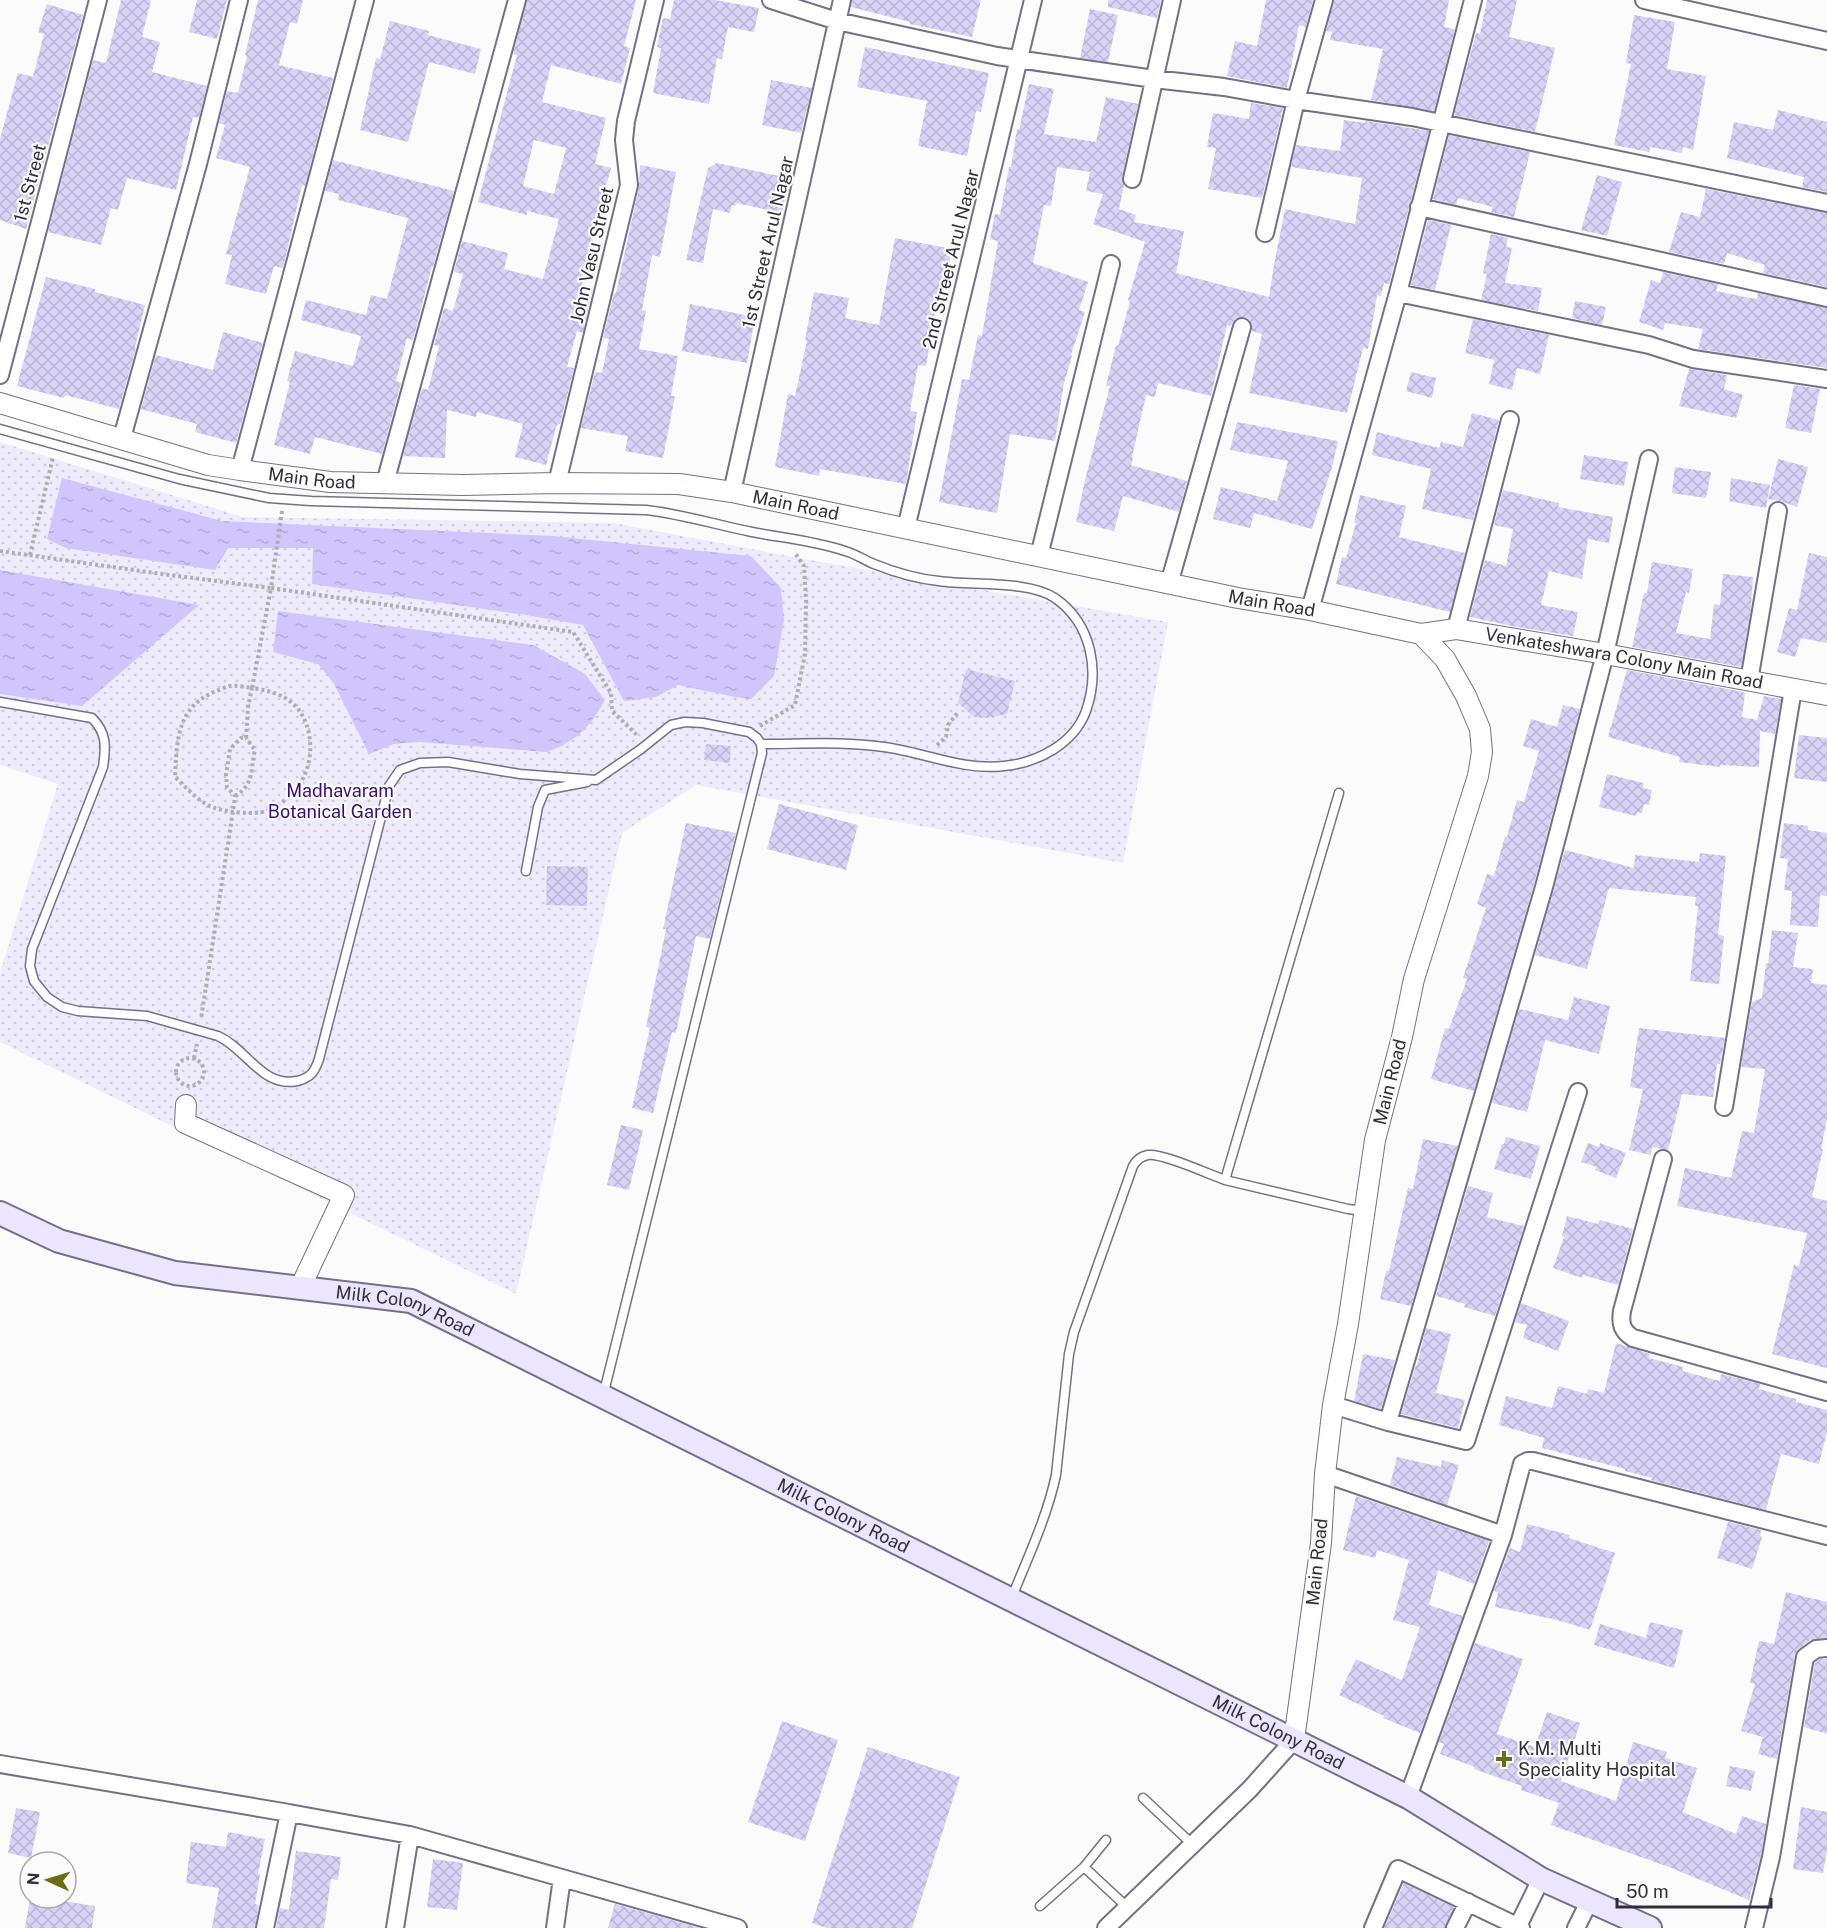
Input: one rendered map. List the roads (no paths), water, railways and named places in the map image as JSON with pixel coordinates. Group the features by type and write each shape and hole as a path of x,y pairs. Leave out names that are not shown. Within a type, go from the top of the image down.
{"main road":[{"name":"Milk Colony Road","path":"0,1213 59,1241 175,1273 411,1301 1408,1797 1541,1879 1650,1928"}],"street":[{"name":"1st Street","path":"0,375 98,0"},
{"path":"122,438 198,164 239,0"},
{"path":"240,470 365,0"},
{"path":"386,483 517,0"},
{"name":"John Vasu Street","path":"557,483 629,186 624,140 626,121 655,0"},
{"path":"771,0 837,21 985,54 1154,80 1224,87 1412,117 1827,203"},
{"name":"1st Street Arul Nagar","path":"732,492 842,0"},
{"name":"2nd Street Arul Nagar","path":"906,528 1034,0"},
{"path":"1132,179 1172,0"},
{"path":"1265,233 1296,100 1324,0"},
{"path":"1310,610 1398,293 1473,0"},
{"path":"1644,0 1827,41"},
{"path":"1419,207 1827,298"},
{"path":"1040,556 1111,264"},
{"path":"1398,293 1649,345 1693,359 1827,380"},
{"path":"1169,584 1242,327"},
{"name":"Main Road","path":"0,403 208,465 330,482 463,485 679,484 732,492 1169,584 1310,610 1421,634 1444,659 1466,696 1480,729 1482,752 1478,776 1414,979 1375,1140 1333,1405 1325,1474 1321,1543 1294,1740"},
{"path":"1456,629 1510,420"},
{"path":"1388,1422 1544,887 1605,654 1649,459"},
{"path":"1749,681 1778,511"},
{"name":"Venkateshwara Colony Main Road","path":"1421,634 1456,629 1827,695"},
{"path":"1724,1107 1793,688"},
{"path":"1333,1405 1388,1422 1466,1441 1578,1092"},
{"path":"186,1105 185,1123 344,1195 300,1288"},
{"path":"1663,1159 1622,1311 1620,1321 1623,1330 1633,1338 1827,1392"},
{"path":"1408,1797 1503,1535 1522,1464 1528,1461 1827,1536"},
{"path":"1325,1474 1503,1535"},
{"path":"1754,1928 1771,1857 1805,1657 1815,1649 1827,1648"},
{"path":"1106,1928 1250,1790 1294,1740"},
{"path":"0,1764 410,1835 738,1928"},
{"path":"265,1928 289,1814"},
{"path":"395,1928 410,1835"},
{"path":"1373,1928 1398,1869 1520,1927 1541,1879"},
{"path":"555,1928 562,1878"},
{"path":"1576,1928 1590,1900"},
{"path":"1455,1928 1468,1902"}],"lane":[{"path":"0,429 179,479 269,498 665,512 843,550 874,564 929,579 1037,589 1055,598 1066,609 1080,626 1089,646 1094,669 1092,694 1083,718 1070,736 1052,750 1026,762 985,767 882,746 761,744"},
{"path":"0,702 92,718 104,735 106,748 103,767 32,949 30,966 34,981 48,997 62,1006 78,1011 147,1016 229,1041 263,1074 274,1080 289,1082 304,1079 314,1072 389,786 400,770 420,763 448,762 520,774 596,780"},
{"path":"526,871 538,807 545,790 596,780 671,725 685,722 749,732 761,744 759,769 603,1396"},
{"path":"1225,1180 1339,794"},
{"path":"1011,1599 1053,1492 1069,1354 1074,1332 1132,1166 1137,1160 1144,1156 1158,1156 1225,1180 1365,1211"},
{"path":"1143,1798 1192,1844"},
{"path":"1040,1906 1084,1867 1106,1840"},
{"path":"1084,1867 1127,1907"}],"water":[{"path":"62,478 222,521 553,536 751,556 781,588 784,620 774,676 751,699 678,685 656,697 624,701 583,625 312,584 313,548 228,548 215,570 66,548 47,539"},
{"path":"0,570 199,605 82,706 0,694"},
{"path":"278,611 533,645 585,674 605,700 582,732 567,743 547,752 419,742 394,744 369,754 333,682 318,664 273,652"}],"place":[{"name":"K.M. Multi Speciality Hospital","path":"1504,1759"}],"park label":[{"name":"Madhavaram Botanical Garden","path":"340,801"}]}
